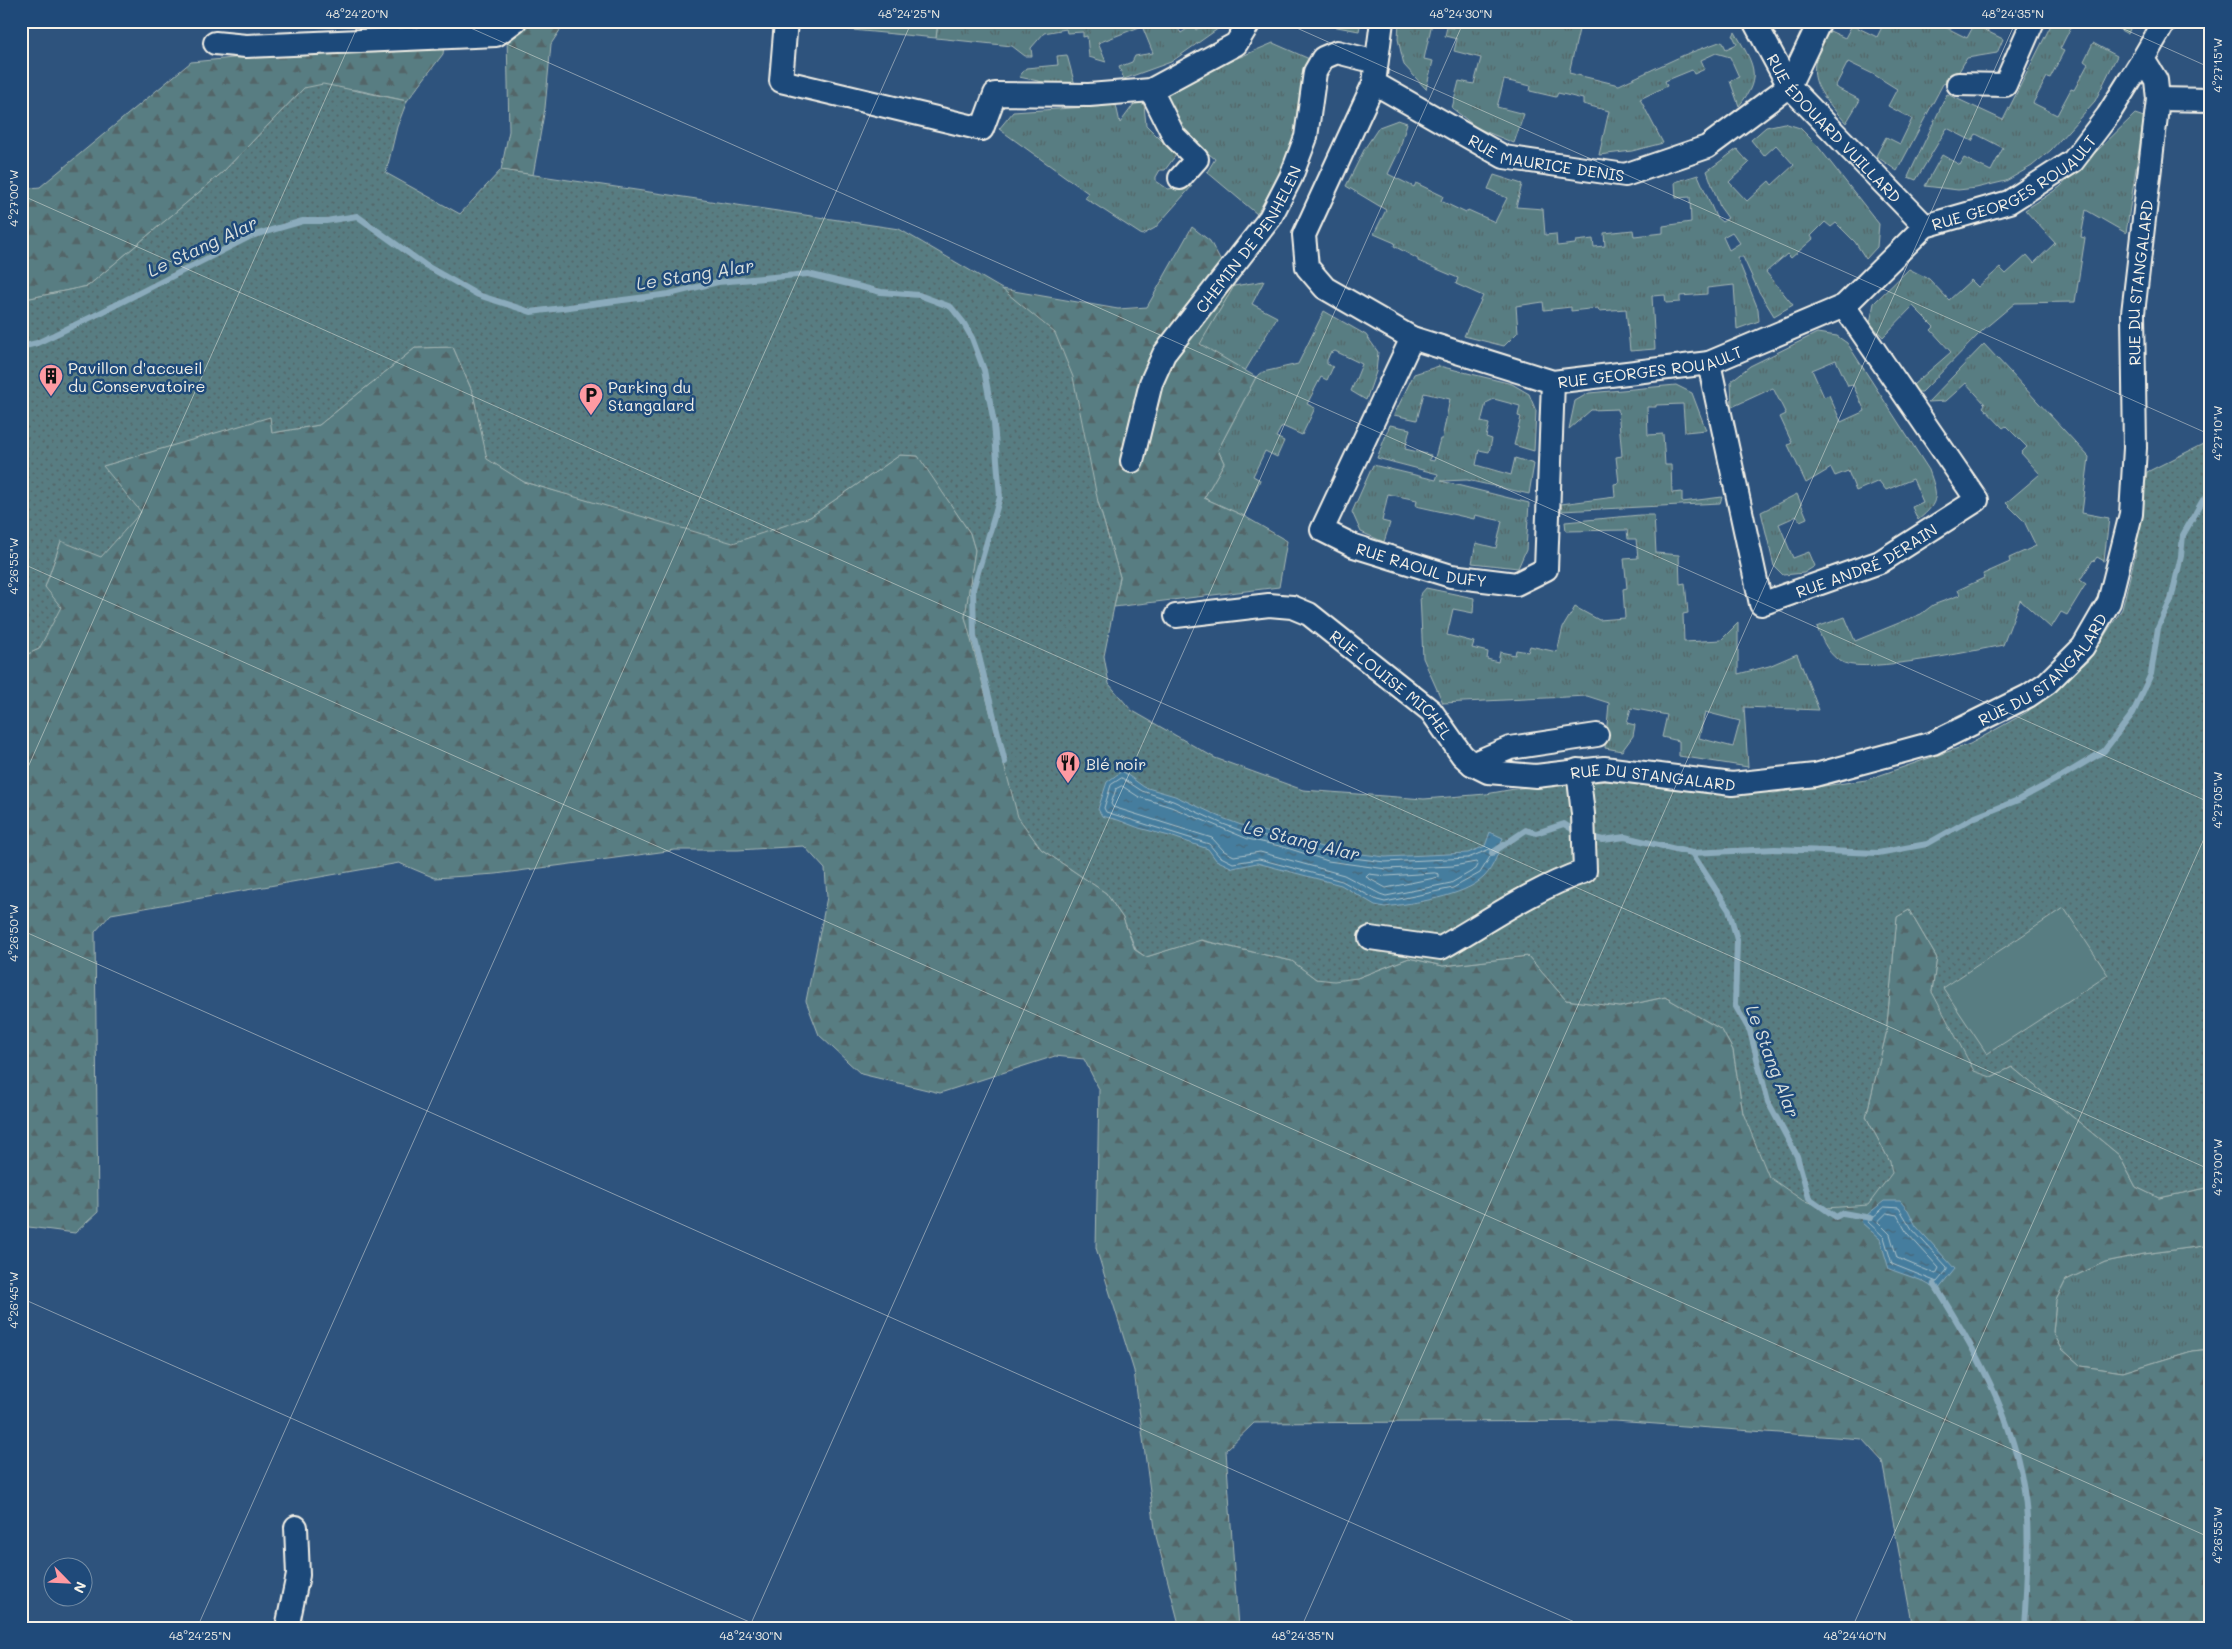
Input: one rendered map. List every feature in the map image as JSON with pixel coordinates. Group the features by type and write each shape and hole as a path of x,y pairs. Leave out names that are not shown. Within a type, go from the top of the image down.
{"street":[{"path":"215,43 246,46 496,36 515,21"},
{"path":"786,21 781,81 982,129 994,94 1088,95 1151,90 1236,44 1250,21"},
{"name":"RUE GEORGES ROUAULT","path":"1382,21 1375,73 1304,236 1307,267 1325,288 1412,338 1553,382 1709,362 1844,306 1925,226 2009,202 2073,161 2108,116 2144,59 2165,21"},
{"name":"RUE ÉDOUARD VUILLARD","path":"1754,21 1789,86 1925,226"},
{"name":"RUE MAURICE DENIS","path":"1375,73 1504,158 1625,175 1707,147 1789,86 1820,21"},
{"path":"1958,84 2005,85 2033,21"},
{"name":"CHEMIN DE PENHELEN","path":"1132,461 1151,383 1164,354 1270,218 1291,177 1306,137 1315,72 1323,58 1337,52 1375,73"},
{"name":"RUE DU STANGALARD","path":"1472,764 1488,772 1536,776 1604,768 1732,784 1815,775 1933,743 2028,696 2046,683 2083,647 2109,602 2131,514 2134,448 2133,313 2158,99 2156,80 2144,59"},
{"path":"1151,90 1174,136 1196,159 1180,178"},
{"path":"2158,99 2211,100"},
{"name":"RUE ANDRÉ DERAIN","path":"1709,362 1761,604 1880,562 1977,500 1844,306"},
{"name":"RUE RAOUL DUFY","path":"1412,338 1322,530 1354,546 1451,576 1516,584 1546,569 1553,382"},
{"name":"RUE LOUISE MICHEL","path":"1176,616 1269,605 1292,607 1309,614 1431,711 1462,755 1472,764"},
{"path":"1472,764 1510,748 1597,735"},
{"path":"1370,938 1441,948 1512,904 1561,879 1585,863 1583,814 1578,770"},
{"path":"286,1628 298,1575 296,1527"}],"green space":[{"path":"525,21 566,21 551,44 545,108 533,175 501,170 509,131 507,35"},
{"path":"800,21 938,21 936,38 800,25"},
{"path":"938,21 1173,21 1181,33 1193,25 1196,30 1206,23 1205,21 1229,21 1171,62 1124,79 1119,67 1132,62 1135,56 1153,53 1142,26 1098,43 1106,62 1089,57 1087,36 1083,37 1083,32 1067,33 1066,29 1044,33 1031,48 1032,56 1025,56 1012,46 936,38"},
{"path":"1319,21 1361,21 1359,31 1321,24"},
{"path":"1399,21 1432,23 1424,59 1433,61 1426,89 1404,65 1398,39"},
{"path":"1455,21 1581,21 1569,73 1619,85 1684,55 1722,41 1726,49 1737,44 1733,36 1735,32 1750,61 1753,77 1747,95 1739,106 1730,81 1739,77 1730,57 1716,53 1701,60 1705,69 1694,74 1692,70 1665,81 1667,86 1640,99 1663,143 1632,151 1599,155 1609,111 1583,104 1583,99 1558,93 1556,97 1530,91 1531,86 1504,80 1497,107 1524,114 1514,143 1477,128 1452,108 1459,81 1474,84 1481,58 1454,51 1457,39 1445,36 1447,27 1453,28"},
{"path":"1885,21 1945,21 1943,26 1967,38 1974,25 2003,39 1997,53 1967,58 1954,80 1943,84 1897,171 1876,156 1886,137 1900,144 1912,119 1888,106 1897,89 1873,74 1848,62 1835,87 1860,100 1846,123 1820,90 1814,70 1821,46 1830,31 1845,38 1852,25 1877,37"},
{"path":"2053,21 2078,21 2076,25 2073,23 2060,49 2064,51 2050,78 2047,77 2033,103 2057,115 2071,89 2074,90 2088,64 2084,61 2093,43 2117,56 2095,101 2051,150 2032,166 2006,181 1958,190 1925,186 1942,155 1960,165 1964,158 1991,171 2003,148 1976,134 1972,141 1947,128 1916,180 1908,177 1947,94 2003,120"},
{"path":"2108,21 2133,21 2128,34 2107,23"},
{"path":"1273,43 1314,61 1295,148 1257,214 1207,172 1215,159 1171,122 1165,94 1221,65"},
{"path":"444,45 443,54 407,101 357,90 304,88 223,172 88,286 21,300 21,189 40,187 191,62 340,48"},
{"path":"1067,55 1075,85 1062,86 1019,77 1026,68 1058,65 1057,56"},
{"path":"323,84 407,101 397,127 386,173 460,214 501,170 899,229 1002,289 1055,333 1073,377 1098,502 1120,577 1104,656 1109,684 1131,710 1215,758 1303,790 1424,799 1486,794 1520,788 1621,780 1774,793 1866,780 1970,744 2027,712 2088,661 2122,609 2135,556 2147,472 2211,440 2211,715 2203,768 2203,808 2211,820 2211,1187 2159,1198 2136,1187 2119,1155 2012,1067 1991,1077 1974,1071 1932,992 1937,958 1909,910 1897,917 1886,1034 1866,1117 1890,1162 1892,1173 1868,1205 1826,1208 1802,1200 1769,1177 1743,1113 1733,1050 1722,1030 1665,997 1620,1007 1566,1000 1528,956 1443,966 1409,958 1357,978 1334,981 1316,979 1292,961 1201,940 1146,957 1136,950 1123,918 1106,893 1041,849 1018,817 965,617 975,550 970,533 918,456 900,455 810,517 733,543 524,482 487,459 473,393 453,347 415,348 319,425 272,433 270,417 103,466 141,512 101,557 61,541 45,587 61,607 39,649 21,657 21,300 88,286 223,172 304,88"},
{"path":"1137,100 1144,105 1146,125 1176,155 1165,170 1160,170 1156,181 1168,189 1192,186 1155,228 1142,235 1085,198 1088,193 999,129 1013,112 1116,105 1120,123"},
{"path":"2135,114 2144,117 2126,233 2086,210 2081,237 2085,238 2075,302 2015,303 1984,329 1922,392 1917,392 1913,385 1951,352 1931,330 1934,327 1913,306 1883,337 1870,323 1874,303 1909,269 1929,279 1949,300 1971,280 1978,287 2000,268 2006,274 2027,255 2034,263 2055,243 2025,210 2060,187"},
{"path":"1398,120 1407,123 1399,151 1388,174 1414,187 1416,183 1443,196 1441,201 1466,213 1468,210 1495,222 1507,198 1488,189 1494,175 1522,184 1516,207 1543,209 1545,235 1556,234 1557,246 1593,239 1594,247 1605,246 1604,233 1633,230 1634,236 1663,233 1663,226 1691,222 1690,197 1676,198 1675,182 1698,175 1716,217 1722,222 1728,218 1720,207 1707,171 1737,149 1749,163 1729,182 1747,201 1769,181 1772,185 1794,165 1776,145 1764,156 1751,140 1766,127 1784,123 1800,128 1816,144 1879,224 1877,247 1866,259 1855,242 1836,223 1831,227 1825,222 1811,236 1813,239 1791,258 1787,254 1766,272 1793,305 1774,316 1758,290 1743,257 1737,257 1758,309 1759,321 1737,329 1734,285 1707,288 1707,294 1680,296 1680,302 1666,303 1665,295 1652,296 1655,349 1630,351 1626,309 1599,311 1598,308 1571,311 1571,307 1544,310 1543,302 1516,306 1518,332 1504,346 1464,336 1483,296 1456,284 1458,278 1418,261 1418,259 1394,246 1395,243 1374,234 1386,210 1346,186 1365,148 1379,127","holes":["1732,232 1740,243 1729,250 1723,237"]},
{"path":"1192,227 1210,241 1234,286 1200,344 1256,377 1218,450 1224,463 1204,498 1244,516 1287,541 1279,587 1114,607 1120,577 1098,502 1002,289 1118,309 1147,307"},
{"path":"1264,281 1252,304 1277,317 1245,371 1199,344 1234,286"},
{"path":"1324,311 1366,335 1378,352 1376,372 1366,400 1351,391 1362,364 1335,351 1330,353 1327,364 1333,367 1327,380 1321,377 1307,404 1315,408 1302,435 1282,426 1276,437 1284,441 1277,457 1265,451 1253,476 1260,480 1244,516 1204,498 1224,463 1218,450 1256,377 1263,372 1298,364"},
{"path":"1817,333 1837,336 1847,343 1929,470 1935,492 1934,503 1918,520 1912,507 1923,502 1913,479 1886,490 1879,481 1856,491 1848,471 1835,476 1831,468 1806,483 1788,445 1792,443 1780,417 1786,414 1773,388 1732,407 1731,381 1750,366","holes":["1836,360 1848,386 1853,385 1865,411 1841,422 1829,395 1824,397 1812,370"]},
{"path":"1984,344 2089,457 2082,513 2109,518 2104,561 2097,557 2093,560 2080,580 2086,584 2067,615 2061,612 2051,628 2020,600 2003,645 1897,663 1857,665 1844,663 1830,652 1817,627 1845,617 1855,641 1921,614 1933,605 1960,595 1958,590 1984,578 1983,574 2010,562 2009,558 2036,546 2024,521 2006,503 2040,474 2021,453 2027,447 2006,426 2003,428 1983,407 1985,404 1966,383 1946,401 1928,402"},
{"path":"453,347 473,393 488,459 524,482 657,520 810,517 900,455 919,456 970,533 975,550 965,617 1041,849 1106,893 1123,918 1135,950 1146,957 1200,940 1292,961 1316,979 1357,978 1409,958 1443,966 1528,956 1566,1000 1620,1007 1665,997 1722,1030 1733,1050 1743,1113 1890,1162 1866,1117 1886,1034 1897,917 1909,910 1937,958 1932,992 1991,1077 2012,1067 2119,1155 2136,1187 2159,1198 2211,1187 2211,1245 2143,1254 2105,1262 2066,1280 2056,1300 2053,1332 2062,1349 2081,1366 2123,1372 2192,1351 2211,1349 2211,1628 1913,1628 1882,1461 1862,1439 1615,1421 1254,1423 1226,1450 1238,1628 1180,1628 1156,1536 1134,1371 1096,1248 1099,1089 1084,1059 1055,1056 940,1093 861,1074 819,1035 806,1001 827,897 825,869 804,846 738,850 675,850 496,874 435,878 399,863 111,914 95,932 98,1212 75,1233 21,1226 21,657 39,649 45,587 61,541 103,466 271,416 272,433 319,425 415,348"},
{"path":"1439,366 1512,384 1529,394 1536,411 1534,451 1514,445 1521,417 1518,416 1520,406 1494,399 1486,403 1481,422 1489,424 1486,437 1492,439 1489,452 1479,450 1476,465 1511,475 1515,458 1534,464 1529,494 1467,480 1441,481 1529,503 1526,550 1518,568 1472,563 1476,543 1496,548 1502,521 1475,515 1474,519 1416,506 1417,500 1388,494 1382,521 1390,523 1384,542 1361,532 1352,512 1373,465 1436,480 1438,474 1377,458 1390,425 1410,429 1405,449 1431,455 1429,460 1434,461 1440,439 1442,439 1450,399 1424,393 1417,420 1394,415 1414,374"},
{"path":"1676,385 1692,393 1706,430 1685,432 1683,404 1656,405 1656,407 1647,407 1648,435 1663,434 1665,465 1671,465 1672,493 1682,492 1682,502 1722,497 1720,503 1562,511 1561,504 1615,497 1614,484 1619,483 1616,457 1622,456 1618,409 1591,410 1569,429 1575,401 1589,393"},
{"path":"1797,494 1807,518 1800,521 1797,516 1779,524 1793,558 1809,552 1815,566 1804,573 1783,575 1774,566 1761,512"},
{"path":"1654,515 1656,553 1679,555 1680,584 1685,583 1688,613 1683,614 1684,642 1721,640 1738,623 1738,674 1769,666 1797,654 1819,710 1744,707 1748,767 1679,756 1679,741 1662,737 1667,715 1631,708 1627,723 1635,725 1633,736 1622,751 1605,748 1609,703 1587,696 1443,703 1423,658 1420,595 1426,588 1474,598 1473,613 1453,609 1447,635 1474,642 1472,648 1488,652 1487,659 1498,662 1500,652 1515,655 1516,650 1528,652 1530,646 1557,652 1563,627 1575,607 1599,620 1625,618 1623,589 1627,588 1624,559 1638,558 1636,539 1628,539 1627,530 1566,531 1565,522","holes":["1705,712 1740,721 1733,747 1699,738"]},
{"path":"2064,908 2108,975 1987,1054 1943,988"},
{"path":"2211,1245 2211,1349 2192,1351 2123,1372 2081,1366 2062,1349 2053,1333 2056,1300 2066,1280 2105,1262 2143,1254"}],"water":[{"path":"1122,771 1144,787 1175,796 1225,819 1252,829 1287,836 1331,850 1385,857 1468,853 1485,846 1490,832 1503,838 1491,869 1475,884 1464,890 1438,898 1385,907 1375,905 1341,885 1257,863 1233,868 1216,860 1208,849 1102,816 1098,809 1107,782"},
{"path":"1884,1201 1900,1201 1908,1210 1916,1226 1955,1269 1938,1290 1920,1280 1889,1269 1880,1239 1861,1222 1862,1219"}],"waterway":[{"name":"Le Stang Alar","path":"21,347 37,343 98,314 251,236 303,221 326,221 357,216 425,265 478,295 531,312 669,294 718,282 808,274 881,292 919,295 951,307 963,322 972,338 984,370 994,423 1000,497 973,589 974,636 1005,762"},
{"path":"1587,836 1603,840 1625,837 1692,853 1775,849 1878,853 1927,844 1973,818 2018,800 2064,775 2104,751 2133,713 2151,674 2158,628 2171,600 2181,556 2183,535 2203,500 2211,493"},
{"name":"Le Stang Alar","path":"1492,853 1526,830 1536,833 1564,824 1578,833"},
{"name":"Le Stang Alar","path":"1692,853 1729,910 1737,940 1735,1005 1750,1031 1768,1102 1797,1156 1809,1198 1836,1217 1843,1213 1871,1218"},
{"name":"Le Stang Alar","path":"1934,1284 1967,1338 1982,1367 2007,1425 2017,1455 2027,1518 2024,1628"}],"place":[{"name":"Pavillon d'accueil du Conservatoire","path":"51,397"},
{"name":"Parking du Stangalard","path":"591,416"},
{"name":"Blé noir","path":"1068,784"}]}
